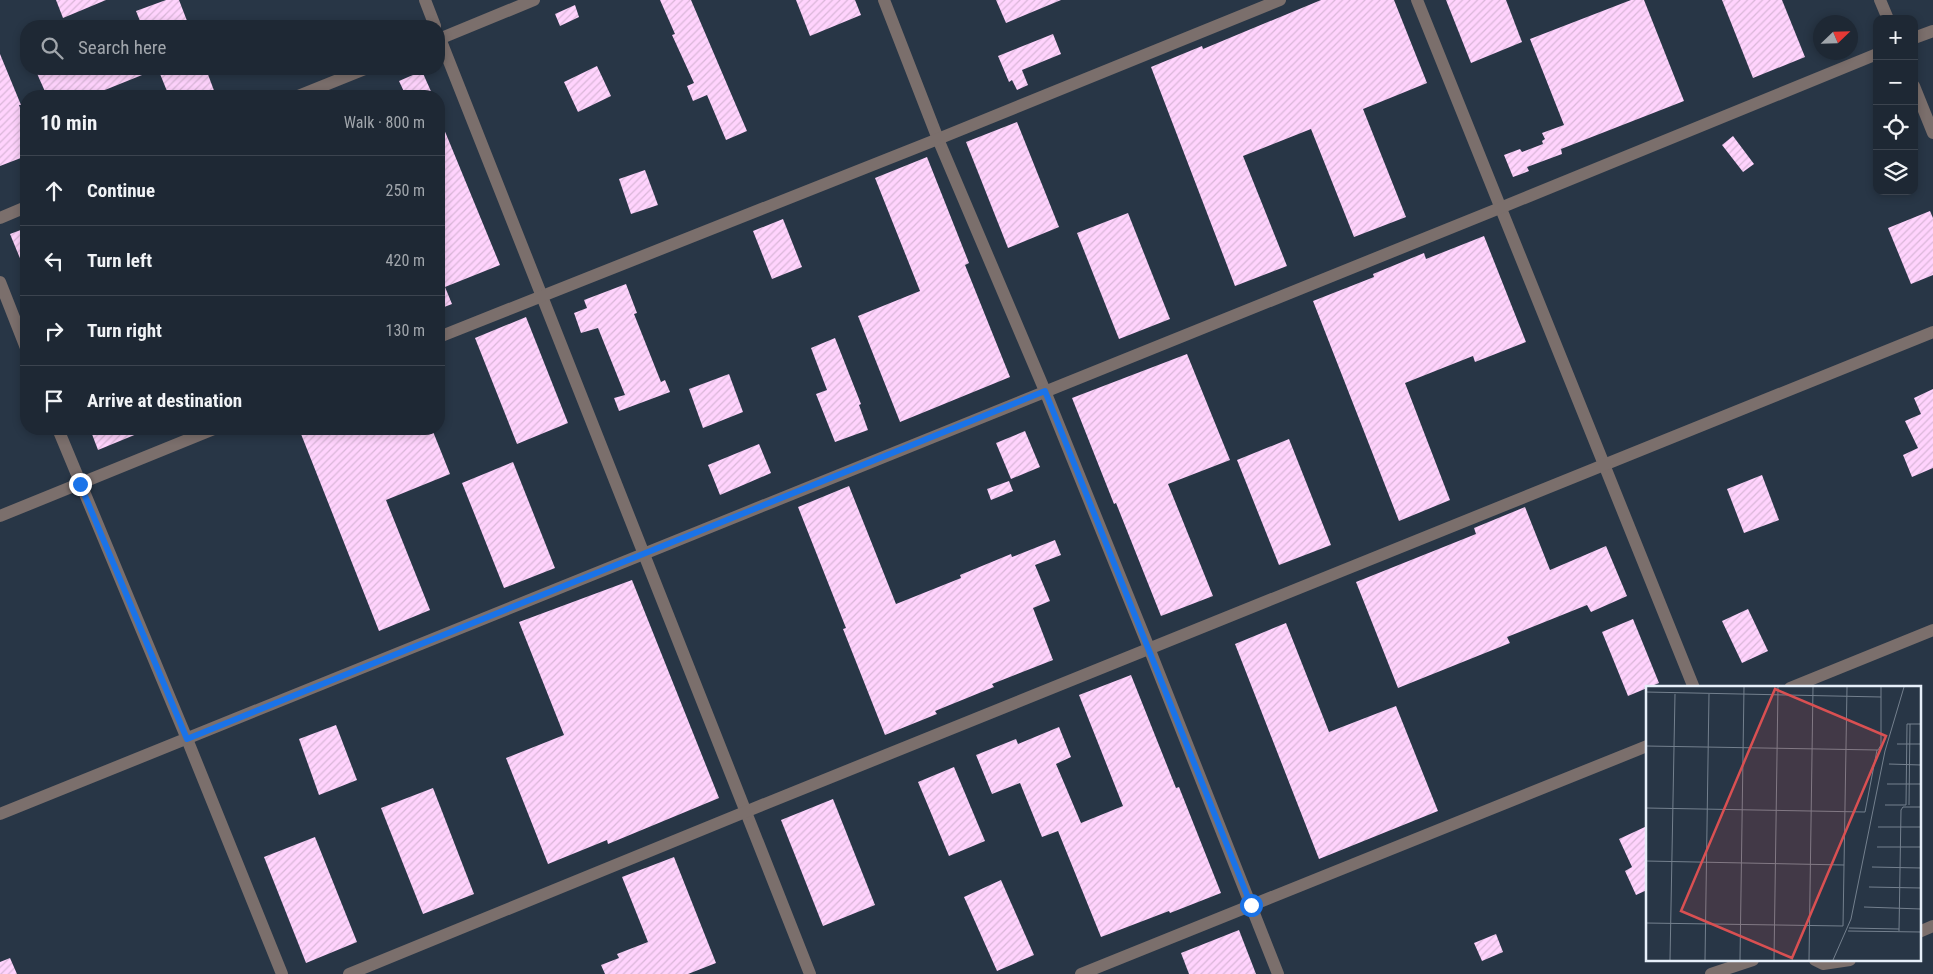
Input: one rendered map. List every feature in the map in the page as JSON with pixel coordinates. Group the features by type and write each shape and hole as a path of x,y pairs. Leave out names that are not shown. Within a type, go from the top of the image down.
{"street":[{"path":"425,0 432,20"},
{"path":"445,32 534,0"},
{"path":"884,0 938,139 1045,391 1149,648 1278,974"},
{"path":"445,335 938,139 1280,0"},
{"path":"1417,0 1693,686"},
{"path":"1880,0 1886,15"},
{"path":"1918,37 1933,31"},
{"path":"445,53 810,974"},
{"path":"0,814 1873,56"},
{"path":"313,90 350,75"},
{"path":"1918,96 1933,134"},
{"path":"0,218 20,210"},
{"path":"0,282 20,333"},
{"path":"349,974 1149,648 1933,332"},
{"path":"60,435 282,974"},
{"path":"0,516 199,435"},
{"path":"1795,686 1933,630"},
{"path":"1081,974 1646,746"},
{"path":"1920,932 1933,926"},
{"path":"1711,974 1747,962"},
{"path":"1819,962 1823,964 1836,962"}],"building":[{"path":"56,0 106,0 63,18"},
{"path":"166,0 179,0 187,20 140,20 136,11"},
{"path":"660,0 691,0 747,131 726,140 707,95 693,101 687,86 694,83 672,35 675,34"},
{"path":"796,0 855,0 861,15 810,36"},
{"path":"996,0 1061,0 1006,23"},
{"path":"1321,0 1394,0 1427,83 1363,109 1406,217 1354,237 1311,129 1243,156 1287,266 1235,286 1151,67 1202,46 1203,49"},
{"path":"1446,0 1506,0 1522,42 1471,63"},
{"path":"1631,0 1644,0 1684,101 1561,149 1562,154 1527,167 1529,171 1513,177 1504,155 1520,149 1522,152 1543,144 1542,141 1545,139 1542,133 1564,125 1530,39"},
{"path":"1722,0 1782,0 1805,57 1753,78"},
{"path":"575,5 579,17 560,26 555,14"},
{"path":"1053,34 1061,54 1022,70 1028,85 1017,90 1012,80 1009,82 998,56"},
{"path":"0,54 20,103 20,158 0,166"},
{"path":"597,66 611,96 578,112 564,82"},
{"path":"38,75 142,75 105,90 44,90"},
{"path":"160,75 208,75 214,90 167,90"},
{"path":"413,75 424,75 430,90 403,90 399,81"},
{"path":"1017,122 1059,227 1008,248 966,142"},
{"path":"445,132 500,265 445,287"},
{"path":"1733,136 1754,164 1743,172 1722,145"},
{"path":"927,157 969,263 965,265 1010,377 900,422 858,316 920,291 875,178"},
{"path":"645,170 658,205 631,214 619,179"},
{"path":"1930,211 1933,218 1933,275 1911,284 1888,228"},
{"path":"1128,213 1170,319 1119,339 1077,233"},
{"path":"783,219 802,267 772,279 753,231"},
{"path":"20,230 20,258 10,234"},
{"path":"1484,236 1526,342 1475,362 1473,356 1405,383 1450,500 1399,521 1313,301 1374,277 1373,274 1424,253 1426,259"},
{"path":"626,284 637,313 634,314 661,382 665,380 670,392 619,411 614,398 625,395 598,328 581,333 574,313 587,308 584,300"},
{"path":"445,287 452,304 445,307"},
{"path":"526,317 568,423 517,444 475,338"},
{"path":"835,338 861,404 859,405 868,430 835,442 816,394 827,390 811,348"},
{"path":"1187,354 1230,460 1168,484 1213,596 1161,616 1072,398"},
{"path":"729,374 743,412 703,428 689,389"},
{"path":"1933,389 1933,468 1912,477 1903,455 1918,448 1905,421 1921,414 1914,398"},
{"path":"1025,431 1040,467 1011,479 996,443"},
{"path":"92,435 134,435 98,450"},
{"path":"301,435 434,435 450,474 386,500 430,610 379,631"},
{"path":"1289,439 1331,545 1279,565 1237,460"},
{"path":"759,444 771,473 720,495 708,465"},
{"path":"513,462 555,568 504,588 462,483"},
{"path":"1762,475 1779,520 1744,533 1727,489"},
{"path":"1009,481 1013,491 991,500 987,489"},
{"path":"849,486 896,604 961,578 960,575 1011,554 1012,557 1055,540 1061,555 1035,565 1050,601 1033,608 1053,660 992,684 994,687 935,711 937,714 885,735 843,629 846,628 798,507"},
{"path":"1525,507 1550,570 1606,546 1627,596 1591,612 1587,605 1507,637 1510,643 1398,688 1356,582 1476,534 1474,528"},
{"path":"632,580 719,798 608,844 607,840 548,864 506,758 564,735 519,622"},
{"path":"1748,609 1768,651 1742,663 1722,621"},
{"path":"1633,619 1659,683 1646,686 1646,688 1628,696 1602,632"},
{"path":"1286,623 1329,732 1396,706 1438,811 1319,859 1235,644"},
{"path":"1131,675 1176,788 1179,787 1221,893 1101,937 1058,831 1042,837 1020,783 992,794 976,755 1016,739 1018,744 1059,727 1071,757 1056,764 1081,823 1123,806 1079,695"},
{"path":"336,725 357,780 319,795 299,739"},
{"path":"954,767 985,841 949,856 918,782"},
{"path":"433,788 474,894 423,914 381,808"},
{"path":"833,799 875,905 823,926 781,820"},
{"path":"1646,826 1646,890 1636,895 1625,871 1632,867 1619,839"},
{"path":"315,837 357,942 306,963 264,857"},
{"path":"674,857 716,963 688,974 605,974 601,965 619,958 617,954 648,942 622,877"},
{"path":"1001,880 1034,955 997,971 964,897"},
{"path":"1239,930 1256,974 1189,974 1181,953"},
{"path":"1496,934 1503,952 1482,961 1474,943"},
{"path":"10,958 17,974 0,974 0,962"}],"route":[{"path":"80,484 187,739 1045,391 1251,905"}]}
